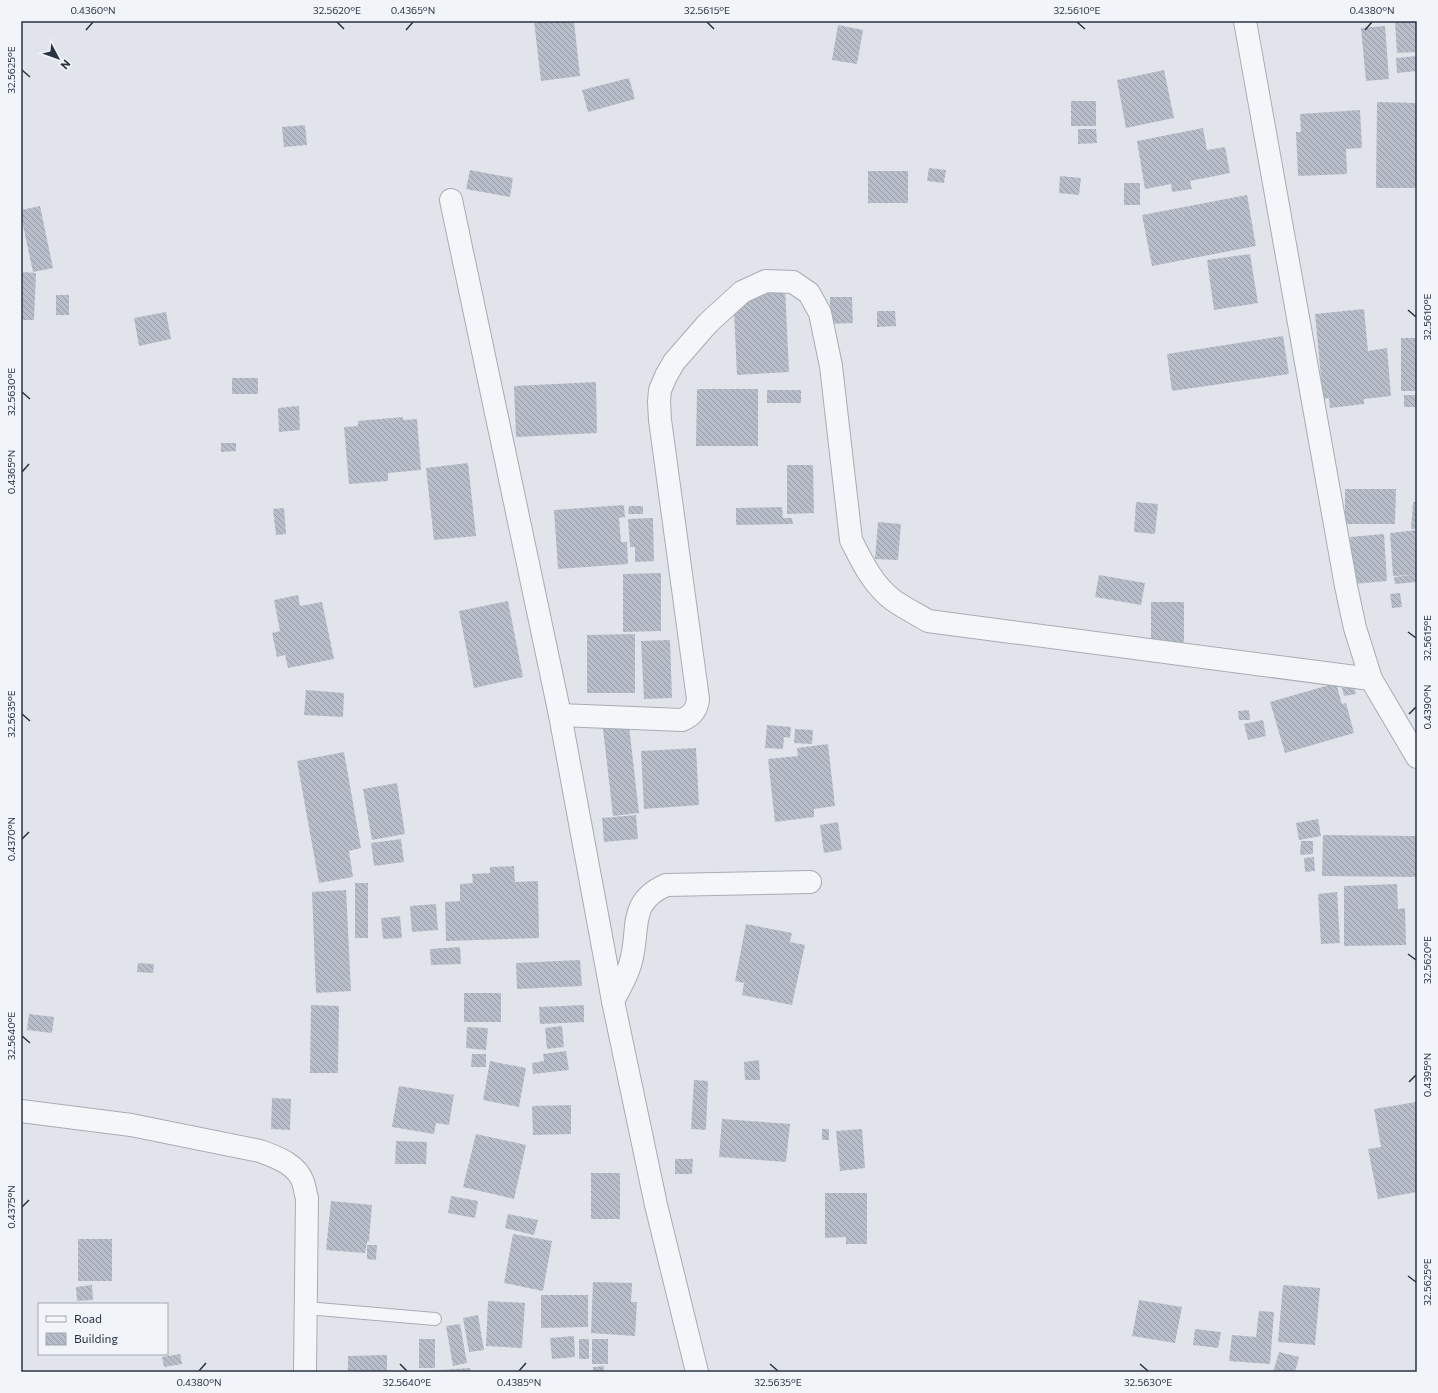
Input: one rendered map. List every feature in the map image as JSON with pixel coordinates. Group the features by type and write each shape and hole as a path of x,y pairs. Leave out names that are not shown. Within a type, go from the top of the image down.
{"street":[{"path":"1245,21 1346,586 1355,628 1371,679 1417,757"},
{"path":"451,200 560,715 613,1001 656,1205 697,1372"},
{"path":"560,715 682,720 689,717 698,706 660,420 660,390 674,362 708,323 742,292 766,281 793,282 809,293 820,313 831,366 851,540 875,583 893,600 928,621 1371,679"},
{"path":"613,1001 625,979 630,965 634,950 638,910 645,899 654,890 666,885 810,882"},
{"path":"21,1111 131,1125 260,1151 280,1159 294,1168 303,1181 306,1198 305,1372"}],"lane":[{"path":"306,1308 435,1319"}],"building":[{"path":"534,21 574,21 580,76 541,81"},
{"path":"1417,21 1417,52 1397,53 1395,22"},
{"path":"838,25 863,30 857,64 832,60"},
{"path":"1385,26 1389,79 1366,81 1361,28"},
{"path":"1417,56 1417,71 1397,73 1396,58"},
{"path":"1164,70 1174,118 1126,128 1117,80"},
{"path":"629,78 635,99 588,112 582,90"},
{"path":"1071,101 1096,101 1096,126 1071,126"},
{"path":"1377,102 1417,103 1417,188 1376,188"},
{"path":"1360,110 1362,148 1346,149 1347,174 1298,176 1296,132 1301,132 1300,114"},
{"path":"305,125 307,145 284,147 282,127"},
{"path":"1203,128 1207,150 1225,147 1230,173 1190,181 1192,189 1172,192 1171,184 1145,189 1137,141"},
{"path":"1078,129 1096,129 1097,143 1078,144"},
{"path":"929,168 946,170 944,183 927,181"},
{"path":"470,170 513,178 510,197 466,189"},
{"path":"868,171 908,171 908,203 868,203"},
{"path":"1060,176 1081,178 1079,195 1059,193"},
{"path":"1124,183 1140,183 1140,205 1124,205"},
{"path":"1247,195 1256,246 1152,266 1142,215"},
{"path":"40,206 53,268 33,272 21,210"},
{"path":"1250,254 1258,303 1214,310 1207,260"},
{"path":"21,272 36,273 34,320 21,320"},
{"path":"785,288 789,372 737,375 733,291"},
{"path":"56,295 69,295 69,315 56,315"},
{"path":"830,297 852,297 853,323 830,324"},
{"path":"1364,309 1368,351 1387,348 1391,396 1364,399 1364,404 1330,408 1329,398 1323,399 1315,314"},
{"path":"877,311 895,311 896,326 877,327"},
{"path":"166,312 171,339 139,346 134,318"},
{"path":"1283,336 1289,374 1172,391 1167,354"},
{"path":"1401,338 1417,338 1417,391 1401,391"},
{"path":"232,378 258,378 258,394 232,394"},
{"path":"596,382 597,433 516,437 514,386"},
{"path":"697,389 758,389 758,446 696,446"},
{"path":"767,390 801,390 801,403 767,403"},
{"path":"1404,395 1417,395 1417,407 1404,407"},
{"path":"299,406 300,430 279,432 278,408"},
{"path":"403,417 403,420 417,419 421,470 388,473 388,481 349,484 344,427 358,426 358,421"},
{"path":"221,443 236,443 236,451 221,452"},
{"path":"468,463 476,536 434,540 426,468"},
{"path":"787,465 813,465 814,513 787,514"},
{"path":"1345,489 1396,489 1395,524 1345,524"},
{"path":"1136,502 1158,504 1155,534 1134,532"},
{"path":"1413,502 1417,502 1417,529 1411,529"},
{"path":"624,505 625,517 619,518 621,542 627,542 628,564 558,569 554,510"},
{"path":"629,506 643,506 643,514 628,514"},
{"path":"782,507 783,518 792,518 793,524 736,525 736,508"},
{"path":"284,508 286,534 276,535 273,509"},
{"path":"653,518 654,561 635,562 635,547 630,547 628,519"},
{"path":"878,522 901,524 898,560 875,559"},
{"path":"1417,530 1417,582 1395,584 1394,577 1413,575 1393,576 1390,533"},
{"path":"1384,534 1387,581 1353,584 1350,537"},
{"path":"661,573 661,631 623,632 623,574"},
{"path":"1099,575 1145,583 1141,605 1095,597"},
{"path":"1400,593 1402,607 1392,608 1390,594"},
{"path":"298,595 300,606 322,602 334,659 288,668 285,655 277,657 272,633 280,631 274,600"},
{"path":"508,601 523,677 474,688 459,611"},
{"path":"1151,602 1184,602 1184,642 1151,642"},
{"path":"635,634 635,693 587,693 587,635"},
{"path":"670,640 672,698 644,699 641,641"},
{"path":"1336,683 1342,704 1346,703 1354,733 1285,753 1270,702"},
{"path":"1354,687 1356,694 1344,696 1342,688"},
{"path":"306,690 344,693 343,717 304,715"},
{"path":"1249,710 1250,720 1239,720 1238,711"},
{"path":"1263,720 1266,736 1248,740 1244,724"},
{"path":"767,725 791,727 790,738 784,737 783,749 765,748"},
{"path":"629,726 639,813 613,816 603,729"},
{"path":"795,729 813,730 812,744 794,743"},
{"path":"828,744 835,806 814,809 814,817 775,822 768,759 798,756 797,748"},
{"path":"696,748 699,805 644,809 641,751"},
{"path":"344,752 361,848 349,851 353,877 319,883 297,761"},
{"path":"397,783 405,834 372,840 363,789"},
{"path":"636,815 638,839 604,842 602,818"},
{"path":"1318,819 1321,836 1299,840 1296,823"},
{"path":"838,822 842,850 824,853 820,825"},
{"path":"1323,835 1417,836 1417,877 1322,876"},
{"path":"401,839 404,862 374,866 371,843"},
{"path":"1301,841 1313,841 1313,854 1300,855"},
{"path":"1314,857 1315,871 1305,872 1304,858"},
{"path":"514,866 515,882 538,881 539,938 446,941 445,902 460,901 460,884 473,883 472,874 490,873 490,867"},
{"path":"355,883 368,883 368,938 355,938"},
{"path":"1397,884 1398,909 1405,908 1406,945 1344,946 1344,886"},
{"path":"346,890 351,991 316,993 312,892"},
{"path":"1337,892 1340,943 1321,944 1318,894"},
{"path":"436,904 438,930 412,932 410,906"},
{"path":"400,916 402,938 383,939 381,918"},
{"path":"746,924 792,933 790,942 805,945 792,1005 742,995 744,983 735,981"},
{"path":"460,947 461,964 431,965 430,949"},
{"path":"580,960 582,986 517,989 516,963"},
{"path":"138,963 154,964 153,973 137,972"},
{"path":"464,993 501,993 501,1022 464,1022"},
{"path":"311,1005 339,1006 338,1073 310,1073"},
{"path":"584,1005 584,1022 540,1024 539,1007"},
{"path":"29,1014 54,1017 52,1033 27,1030"},
{"path":"562,1026 564,1047 547,1049 545,1028"},
{"path":"467,1027 488,1028 486,1050 466,1048"},
{"path":"566,1051 569,1070 533,1074 532,1063 544,1061 543,1054"},
{"path":"472,1054 486,1054 486,1067 471,1067"},
{"path":"759,1060 760,1080 745,1080 744,1062"},
{"path":"490,1061 526,1068 519,1107 483,1100"},
{"path":"694,1080 708,1081 706,1130 691,1129"},
{"path":"399,1086 454,1095 449,1125 436,1123 434,1134 392,1127"},
{"path":"272,1098 291,1099 290,1130 271,1129"},
{"path":"1416,1102 1417,1192 1378,1199 1368,1149 1381,1147 1374,1109"},
{"path":"571,1105 571,1134 533,1135 532,1106"},
{"path":"722,1119 790,1124 786,1162 719,1157"},
{"path":"822,1129 829,1129 829,1140 822,1140"},
{"path":"862,1129 865,1168 840,1171 836,1131"},
{"path":"476,1134 526,1145 514,1199 463,1187"},
{"path":"396,1141 427,1142 426,1164 395,1164"},
{"path":"675,1159 693,1159 692,1174 675,1174"},
{"path":"591,1173 620,1173 620,1219 591,1219"},
{"path":"825,1193 867,1193 867,1244 846,1244 846,1237 825,1238"},
{"path":"451,1196 478,1201 475,1218 448,1213"},
{"path":"331,1201 372,1205 369,1241 367,1242 365,1253 326,1250"},
{"path":"508,1214 538,1220 534,1235 505,1228"},
{"path":"513,1234 552,1241 543,1291 504,1283"},
{"path":"78,1239 112,1239 112,1281 78,1281"},
{"path":"367,1245 377,1245 376,1260 367,1259"},
{"path":"593,1282 632,1283 631,1302 637,1302 635,1336 591,1333"},
{"path":"92,1285 93,1300 77,1301 76,1287"},
{"path":"1283,1285 1320,1288 1315,1345 1278,1342"},
{"path":"541,1295 588,1295 588,1327 541,1328"},
{"path":"1139,1300 1182,1307 1175,1343 1132,1336"},
{"path":"488,1301 525,1303 522,1348 486,1346"},
{"path":"1259,1311 1274,1312 1270,1364 1229,1361 1232,1335 1256,1337"},
{"path":"478,1315 484,1350 469,1352 463,1318"},
{"path":"460,1324 467,1363 453,1366 446,1326"},
{"path":"1195,1329 1221,1332 1218,1348 1193,1345"},
{"path":"574,1336 575,1357 552,1359 550,1338"},
{"path":"419,1339 435,1339 435,1368 419,1368"},
{"path":"579,1339 589,1339 589,1359 579,1359"},
{"path":"592,1339 608,1339 608,1364 592,1364"},
{"path":"1279,1352 1299,1357 1295,1372 1273,1372"},
{"path":"180,1354 182,1364 164,1367 162,1357"},
{"path":"387,1355 387,1372 348,1372 348,1356"},
{"path":"604,1366 604,1372 593,1372 593,1367"},
{"path":"470,1368 470,1372 426,1371"}]}
